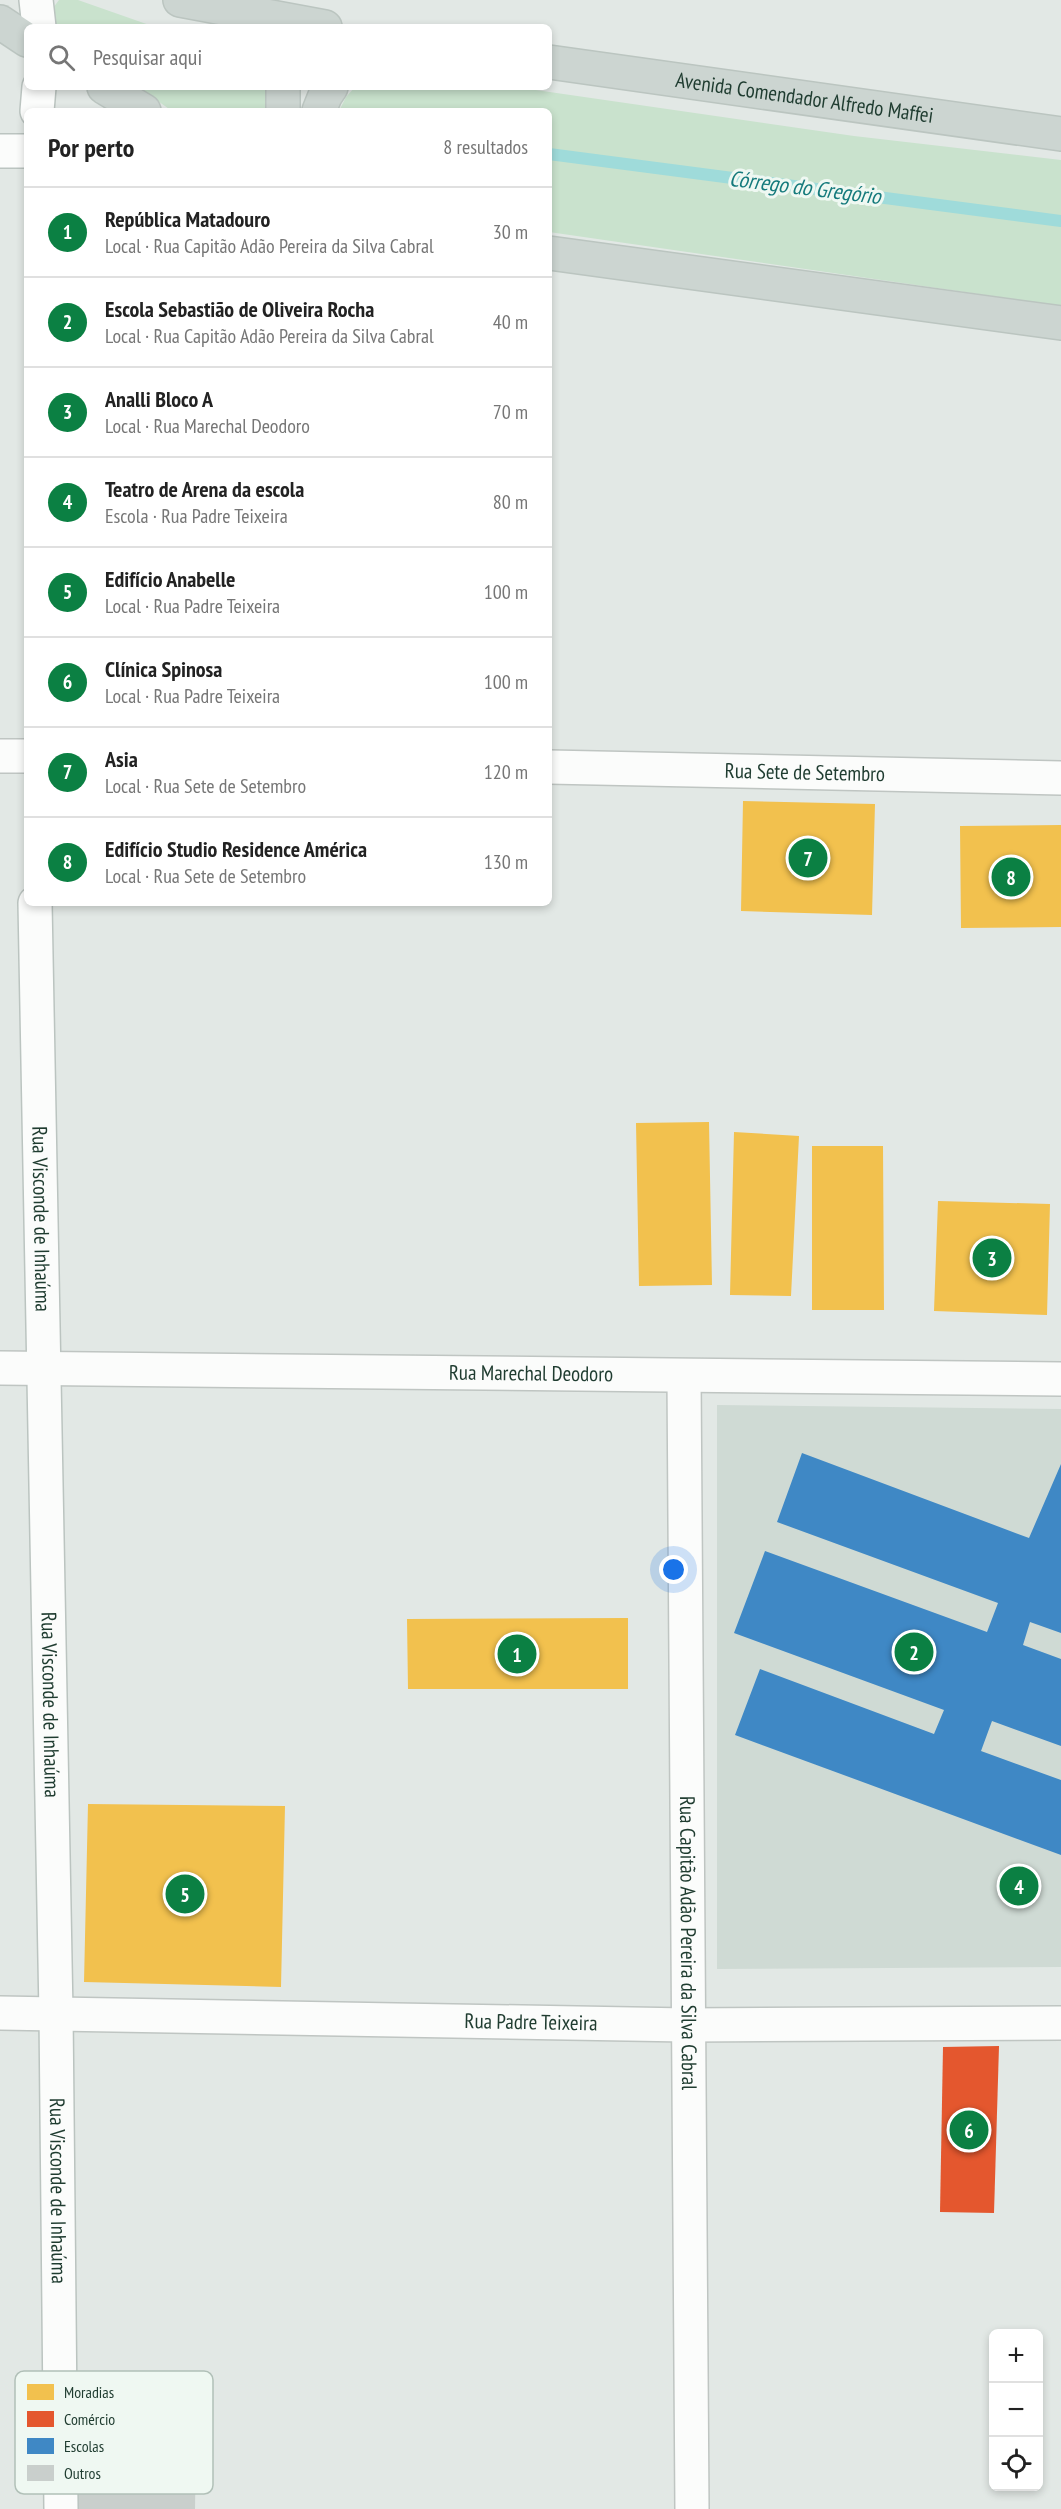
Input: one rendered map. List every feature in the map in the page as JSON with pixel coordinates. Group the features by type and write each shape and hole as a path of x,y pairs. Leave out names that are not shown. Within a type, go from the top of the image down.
{"main road":[{"path":"180,0 264,21 294,24"},
{"path":"0,22 24,38"},
{"name":"Avenida Comendador Alfredo Maffei","path":"552,62 1061,134"},
{"path":"109,90 139,108"},
{"path":"283,90 283,108"},
{"path":"320,108 329,90"},
{"path":"552,253 1061,323"}],"street":[{"path":"36,0 39,24"},
{"path":"37,108 39,90"},
{"path":"0,151 24,151"},
{"path":"0,756 24,756"},
{"name":"Rua Sete de Setembro","path":"552,767 1061,778"},
{"name":"Rua Visconde de Inhaúma","path":"35,906 56,2013 60,2371"},
{"name":"Rua Marechal Deodoro","path":"0,1368 1061,1379"},
{"name":"Rua Capitão Adão Pereira da Silva Cabral","path":"684,1376 692,2509"},
{"name":"Rua Padre Teixeira","path":"0,2013 687,2025 1061,2024"},
{"name":"Rua Visconde de Inhaúma","path":"61,2494 61,2509"}],"shaded area":[{"path":"717,1405 1061,1409 1061,1967 717,1969"}],"green space":[{"path":"59,0 78,0 146,24 56,24 53,8"},
{"path":"142,90 266,90 267,108 168,108"},
{"path":"352,90 536,90 854,136 1061,160 1061,306 552,232 552,108 340,108"}],"building: Moradias":[{"path":"743,801 875,804 872,915 741,911"},
{"path":"1061,825 1061,927 961,928 960,826"},
{"path":"709,1122 712,1285 639,1286 636,1123"},
{"path":"734,1132 799,1136 791,1296 730,1295"},
{"path":"812,1146 883,1146 884,1310 812,1310"},
{"path":"938,1201 1050,1204 1047,1315 934,1311"},
{"path":"628,1618 628,1689 408,1689 407,1619"},
{"path":"88,1804 285,1806 281,1987 84,1982"}],"building: Comércio":[{"path":"999,2046 994,2213 940,2212 943,2047"}],"building: Escolas":[{"path":"802,1453 1029,1538 1061,1464 1061,1633 1030,1622 1023,1645 1061,1659 1061,1746 992,1721 981,1751 1061,1780 1061,1855 735,1735 760,1669 934,1734 944,1710 734,1633 765,1551 987,1632 998,1603 777,1522"}],"building: Outros":[{"path":"70,2494 195,2494 195,2509 70,2509"}],"waterway":[{"name":"Córrego do Gregório","path":"552,154 1061,221"}],"place":[{"name":"Asia","path":"808,858"},
{"name":"Edifício Studio Residence América","path":"1011,877"},
{"name":"Analli Bloco A","path":"992,1258"},
{"name":"Escola Sebastião de Oliveira Rocha","path":"914,1652"},
{"name":"República Matadouro","path":"517,1654"},
{"name":"Teatro de Arena da escola","path":"1019,1886"},
{"name":"Edifício Anabelle","path":"185,1894"},
{"name":"Clínica Spinosa","path":"969,2130"}]}
